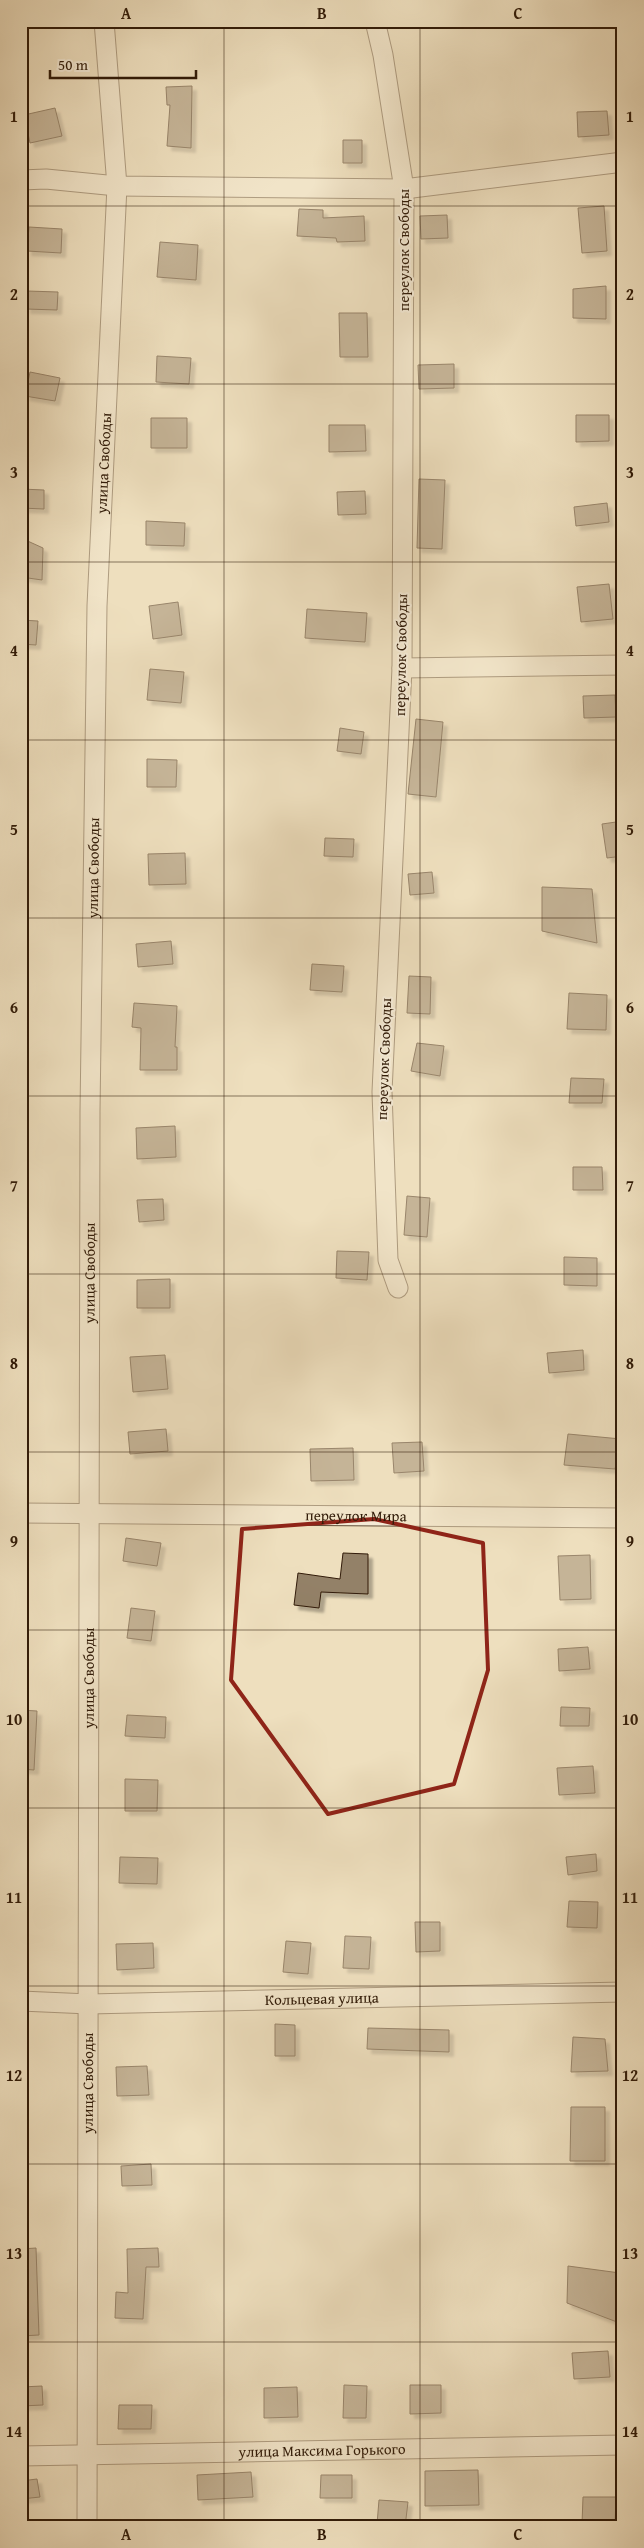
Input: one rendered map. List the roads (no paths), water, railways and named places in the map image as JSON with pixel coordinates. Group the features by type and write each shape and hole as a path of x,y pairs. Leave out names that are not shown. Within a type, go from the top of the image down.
{"street":[{"name":"улица Свободы","path":"87,2527 89,2454 90,1112 97,606 117,186 104,21"},
{"name":"переулок Свободы","path":"375,21 383,55 404,189 402,668 382,1092 388,1260 398,1288"},
{"path":"21,180 46,180 117,186 404,189 623,162"},
{"path":"402,668 623,665"},
{"name":"переулок Мира","path":"21,1513 623,1518"},
{"name":"Кольцевая улица","path":"21,2002 89,2004 623,1992"},
{"name":"улица Максима Горького","path":"21,2456 623,2445"}]}
